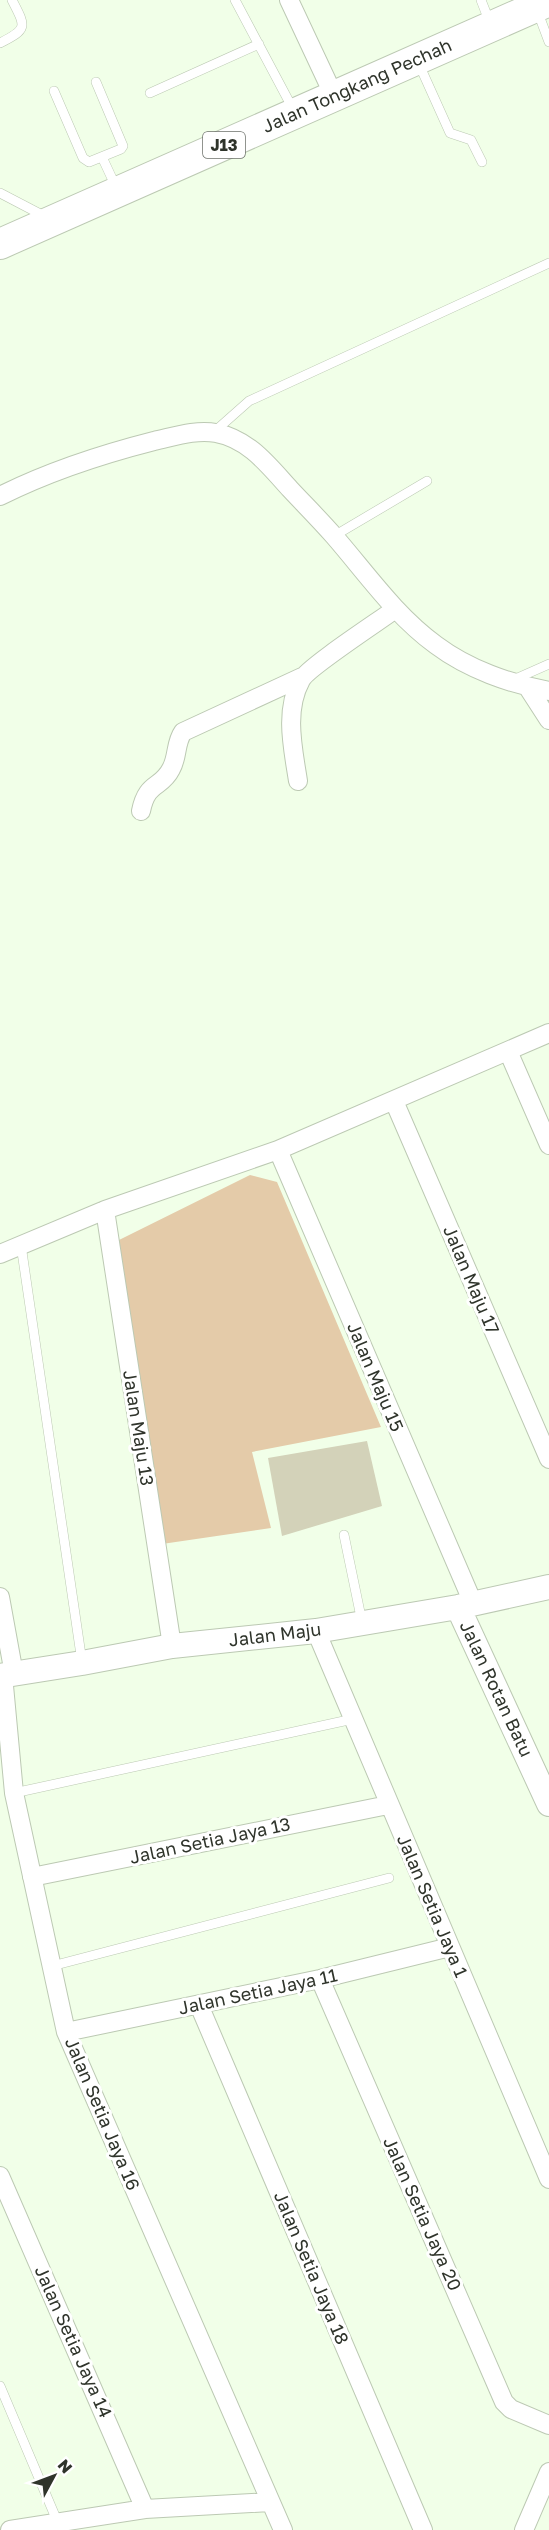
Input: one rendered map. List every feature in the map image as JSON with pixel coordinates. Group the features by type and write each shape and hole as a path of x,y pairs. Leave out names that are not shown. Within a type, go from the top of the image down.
{"main road":[{"name":"Jalan Tongkang Pechah","path":"0,244 417,60 486,13 542,4"}],"street":[{"path":"289,0 334,96"},
{"path":"0,496 35,478 106,453 188,433 214,432 235,438 258,454 334,536 394,610 437,646 476,668 518,684 549,691"},
{"path":"141,810 144,796 171,769 178,739 183,732 302,677 394,610"},
{"path":"298,781 292,735 292,708 302,677"},
{"path":"518,684 549,720"},
{"path":"0,1254 105,1210 278,1150 549,1033"},
{"path":"508,1051 549,1144"},
{"name":"Jalan Maju 17","path":"394,1101 549,1459"},
{"name":"Jalan Maju 15","path":"278,1150 466,1605"},
{"name":"Jalan Maju 13","path":"105,1210 172,1646"},
{"name":"Jalan Maju","path":"6,1675 172,1646 316,1631 466,1605 549,1587"},
{"name":"Jalan Setia Jaya 16","path":"0,1597 14,1793 66,2031 283,2530"},
{"name":"Jalan Rotan Batu","path":"466,1605 549,1804"},
{"name":"Jalan Setia Jaya 1","path":"316,1631 388,1805 549,2179"},
{"name":"Jalan Setia Jaya 13","path":"32,1878 388,1805"},
{"name":"Jalan Setia Jaya 11","path":"66,2031 320,1979 450,1947"},
{"name":"Jalan Setia Jaya 20","path":"320,1979 504,2402 511,2409 549,2425"},
{"name":"Jalan Setia Jaya 18","path":"199,2005 423,2530"},
{"name":"Jalan Setia Jaya 14","path":"0,2176 145,2509"},
{"path":"524,2530 549,2472"},
{"path":"10,2530 145,2509 270,2502"}],"lane":[{"path":"0,43 19,33 23,27 23,21 12,0"},
{"path":"235,0 295,114"},
{"path":"542,4 549,42"},
{"path":"150,93 259,44"},
{"path":"417,60 450,133 471,140 482,162"},
{"path":"54,91 83,158 90,162 121,149 123,143 96,82"},
{"path":"102,157 118,191"},
{"path":"0,193 51,220"},
{"path":"214,432 249,401 549,263"},
{"path":"334,536 427,481"},
{"path":"518,684 549,664"},
{"path":"21,1245 82,1663"},
{"path":"344,1535 362,1622"},
{"path":"14,1793 353,1719"},
{"path":"52,1966 389,1878"},
{"path":"0,2386 58,2523"}],"shaded area":[{"path":"250,1175 277,1182 381,1427 252,1452 271,1528 162,1544 117,1241"}],"building":[{"path":"367,1441 382,1506 282,1536 268,1458"}]}
